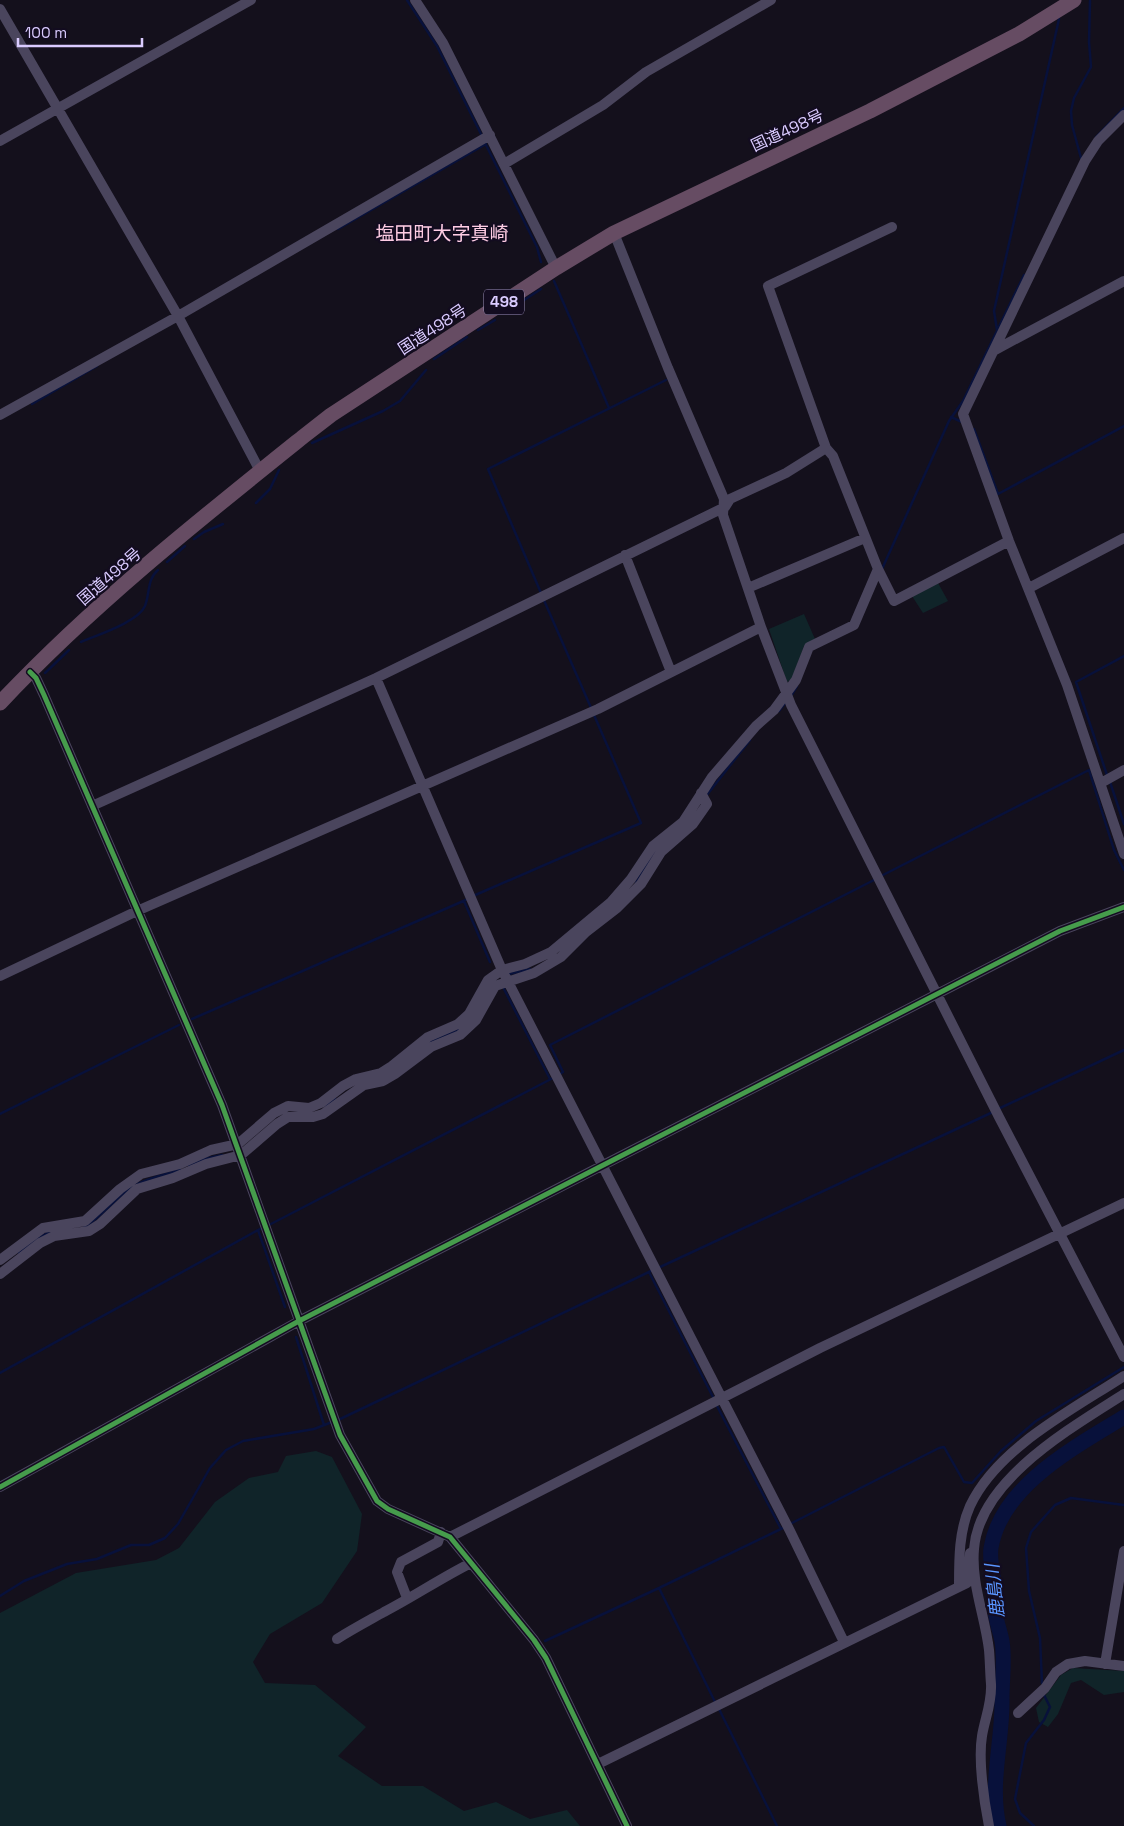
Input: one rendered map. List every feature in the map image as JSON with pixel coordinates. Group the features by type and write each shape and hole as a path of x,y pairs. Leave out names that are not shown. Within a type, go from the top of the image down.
{"highway":[{"name":"国道498号","path":"0,703 30,672 115,593 260,471 332,415 556,268 614,233 870,111 1019,34 1074,0"}],"street":[{"path":"0,141 251,0"},
{"path":"415,0 444,43 556,268"},
{"path":"504,164 603,105 646,72 771,0"},
{"path":"0,9 178,316 260,471"},
{"path":"1124,116 1098,141 1085,161 963,414 1101,783 1124,854"},
{"path":"0,415 178,316 490,135"},
{"path":"892,227 768,286 826,448 833,456 865,538 894,601 1010,541"},
{"path":"614,233 668,368 724,499 724,515 748,588 791,705 992,1102 1124,1357"},
{"path":"995,350 1124,281"},
{"path":"92,806 376,678 725,507 730,499 786,473 826,448"},
{"path":"748,588 865,538"},
{"path":"1029,588 1124,538"},
{"path":"625,555 671,672"},
{"path":"0,1260 43,1228 85,1221 120,1189 141,1174 180,1164 212,1150 238,1144 274,1113 288,1106 309,1108 321,1103 343,1086 356,1079 381,1073 428,1037 458,1024 469,1014 488,980 502,970 525,964 551,952 611,902 631,879 653,846 683,822 701,793 756,726 774,710 796,680 809,647 854,625 880,572"},
{"path":"0,976 137,911 593,711 762,627"},
{"path":"30,672 36,678 44,695 238,1144 331,1416 368,1490 377,1501 388,1509 446,1535 471,1563 546,1658 627,1826"},
{"path":"376,678 502,970 659,1274 717,1400 785,1521 844,1642"},
{"path":"1101,783 1124,770"},
{"path":"0,1274 40,1243 54,1236 89,1231 100,1224 137,1189 174,1178 206,1164 242,1155 288,1117 313,1117 323,1114 364,1085 383,1081 431,1046 460,1034 476,1020 496,986 507,980 548,967 617,908 641,884 661,852 693,824 707,804 701,793"},
{"path":"0,1487 299,1321 939,995 1060,931 1124,907"},
{"path":"407,1598 397,1572 401,1562 438,1542 446,1535 820,1348 1124,1203"},
{"path":"959,1585 959,1546 970,1507 983,1485 1007,1458 1032,1436 1124,1376"},
{"path":"988,1826 984,1802 982,1737 991,1699 989,1649 976,1590 974,1549 980,1522 992,1501 1017,1471 1071,1428 1124,1394"},
{"path":"598,1764 967,1582 968,1555 974,1549"},
{"path":"1105,1664 1124,1551"},
{"path":"337,1639 365,1620 384,1612 471,1563"},
{"path":"1018,1713 1045,1688 1056,1672 1068,1664 1085,1661 1124,1666"}],"green space":[{"path":"938,583 948,601 923,613 912,596"},
{"path":"804,614 815,639 804,646 792,679 787,682 769,629"},
{"path":"316,1451 332,1457 362,1514 357,1551 322,1603 270,1634 253,1662 265,1683 315,1685 366,1727 338,1756 382,1786 423,1786 464,1811 496,1802 530,1819 567,1810 580,1826 0,1826 0,1613 76,1573 156,1560 179,1548 215,1502 249,1478 278,1472 286,1456"},
{"path":"1073,1668 1124,1671 1124,1692 1104,1695 1081,1680 1071,1683 1058,1714 1048,1727 1039,1722 1036,1708 1061,1675"}],"waterway":[{"path":"407,0 437,46 482,136"},
{"path":"1081,158 1072,125 1071,111 1074,98 1091,67 1089,42 1090,1"},
{"path":"997,330 994,311 1059,19"},
{"path":"1096,137 1124,108"},
{"path":"484,141 537,247 541,262"},
{"path":"338,229 486,144"},
{"path":"882,569 949,421 963,401 1024,275"},
{"path":"554,281 609,408"},
{"path":"504,313 541,289"},
{"path":"478,330 495,320"},
{"path":"434,359 467,337"},
{"path":"32,404 97,366"},
{"path":"312,443 383,411 400,401 426,370"},
{"path":"541,593 488,469 666,380"},
{"path":"951,417 962,422"},
{"path":"974,429 998,494 1124,426"},
{"path":"256,503 270,489 279,470"},
{"path":"194,539 204,532 223,524"},
{"path":"167,562 185,546"},
{"path":"81,642 126,623 141,612 147,601 150,582 158,570"},
{"path":"543,598 592,710"},
{"path":"45,673 69,650"},
{"path":"1107,775 1076,682 1124,656"},
{"path":"791,696 797,686"},
{"path":"779,711 786,702"},
{"path":"473,896 641,823 594,715"},
{"path":"706,796 750,740"},
{"path":"881,876 1089,770 1114,850 1124,870"},
{"path":"1110,782 1124,824"},
{"path":"636,883 655,851"},
{"path":"558,1075 563,1072 550,1045 876,879"},
{"path":"192,1019 468,899"},
{"path":"464,901 490,962"},
{"path":"509,974 530,969"},
{"path":"504,989 550,1079"},
{"path":"0,1114 179,1025"},
{"path":"428,1042 460,1029"},
{"path":"998,1109 1124,1050"},
{"path":"267,1226 553,1078"},
{"path":"326,1106 335,1098"},
{"path":"658,1268 993,1112"},
{"path":"189,1166 204,1159 222,1155"},
{"path":"83,1228 137,1184 180,1170"},
{"path":"262,1228 258,1230 285,1307"},
{"path":"0,1373 258,1230"},
{"path":"19,1253 51,1231"},
{"path":"338,1420 653,1270"},
{"path":"649,1272 714,1399"},
{"path":"296,1337 324,1425"},
{"path":"790,1524 939,1448 944,1447 964,1482 972,1483 1001,1451 1036,1421 1124,1367"},
{"path":"716,1404 781,1529"},
{"name":"鹿島川","path":"999,1826 995,1794 1002,1714 1003,1655 1002,1641 995,1612 991,1548 998,1526 1009,1506 1025,1487 1063,1455 1124,1417"},
{"path":"0,1596 24,1581 67,1564 97,1559 131,1545 149,1545 165,1538 178,1524 210,1468 226,1450 243,1441 314,1429 332,1422"},
{"path":"1042,1683 1040,1638 1029,1591 1026,1548 1031,1532 1055,1505 1071,1498 1124,1505"},
{"path":"716,1704 659,1588 785,1527"},
{"path":"545,1641 659,1588"},
{"path":"1034,1826 1020,1813 1015,1799 1026,1743 1044,1720 1050,1707 1044,1695"},
{"path":"719,1709 777,1826"}],"cycle path":[{"path":"30,672 36,678 44,695 222,1105 340,1435 377,1501 388,1509 450,1537 534,1640 546,1658 627,1826"},
{"path":"0,1487 299,1321 1060,931 1124,907"}],"district":[{"name":"塩田町大字真崎","path":"442,233"}]}
